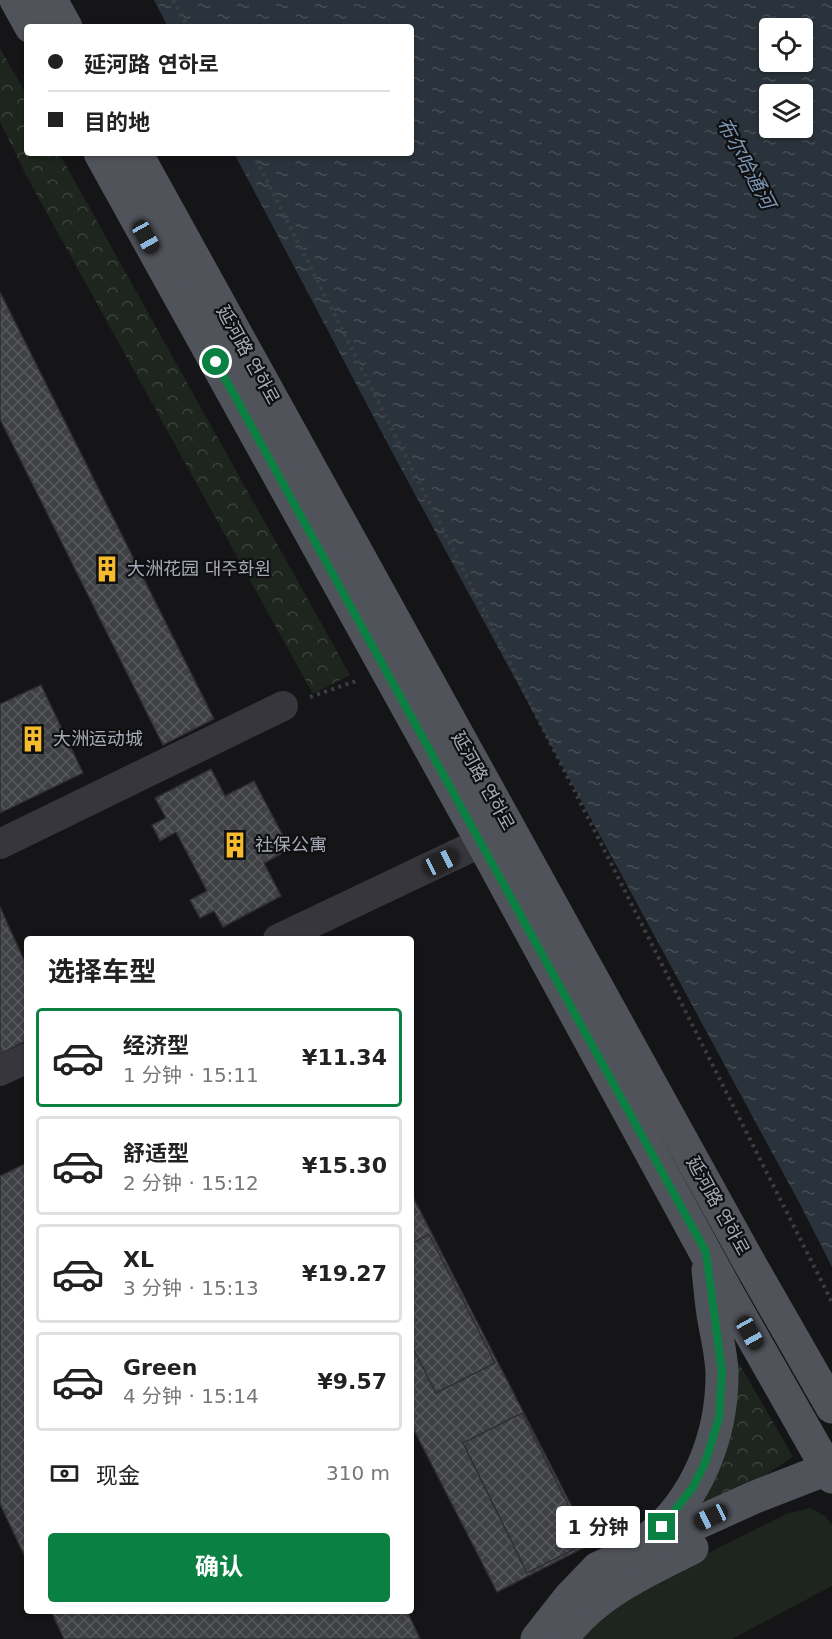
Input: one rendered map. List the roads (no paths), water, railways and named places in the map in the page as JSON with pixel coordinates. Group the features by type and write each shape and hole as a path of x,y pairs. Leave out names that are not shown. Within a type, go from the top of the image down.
{"main road":[{"path":"16,0 28,24"},
{"path":"51,0 64,24"},
{"name":"延河路 연하로","path":"102,156 482,842 728,1294 831,1474"},
{"name":"延河路 연하로","path":"138,156 732,1231 832,1407"},
{"path":"631,1552 662,1527 693,1487 705,1463 719,1418 722,1372 706,1252"},
{"path":"537,1639 570,1597 598,1568 754,1497 831,1474"},
{"path":"564,1639 568,1631 584,1615 621,1584 761,1513 831,1474"}],"street":[{"path":"0,844 284,706"},
{"path":"284,936 482,842"},
{"path":"0,1071 24,1060"}],"water":[{"name":"布尔哈通河","path":"154,0 832,0 832,1267 391,450 236,156 414,156 414,24 166,24"}],"place":[{"name":"大洲花园 대주화원","path":"107,569"},
{"name":"大洲运动城","path":"33,739"},
{"name":"社保公寓","path":"235,845"}]}
